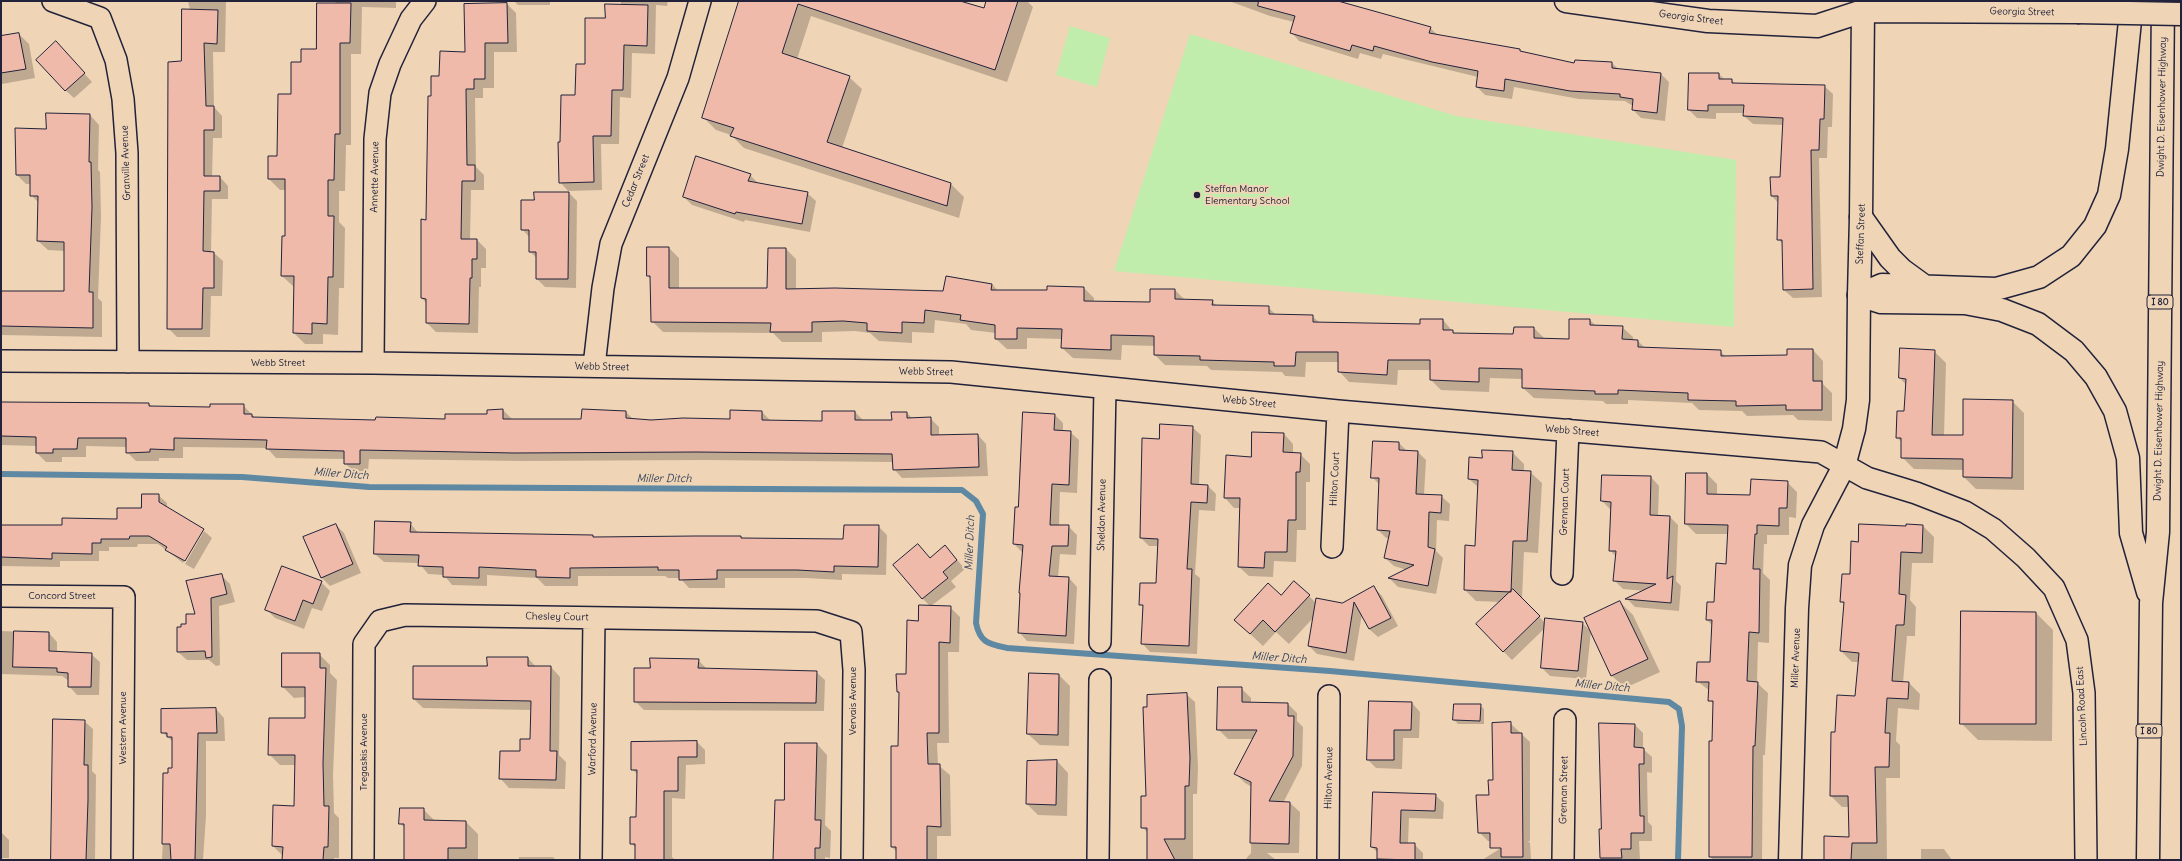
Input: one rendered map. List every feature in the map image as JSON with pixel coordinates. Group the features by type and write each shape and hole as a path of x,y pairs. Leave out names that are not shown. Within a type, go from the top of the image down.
{"main road":[{"name":"Georgia Street","path":"1566,1 1708,21 1817,26 1863,6"},
{"name":"Georgia Street","path":"1842,1 1863,6 2181,14"},
{"path":"1858,295 1882,285 1996,289 2039,278 2071,256 2095,226 2108,195 2117,149 2132,1"},
{"name":"Dwight D. Eisenhower Highway","path":"2148,860 2151,603 2158,532 2163,1"},
{"name":"Steffan Street","path":"1844,466 1854,429 1858,400 1858,295 1861,217 1863,6"},
{"path":"1861,217 1890,258 1902,270 1924,286"},
{"path":"1858,295 1881,302 1965,303 2002,310 2038,324 2074,351 2096,377 2115,412 2128,458 2130,533 2151,603"},
{"name":"Miller Avenue","path":"1790,860 1797,616 1800,565 1813,525 1844,466"}],"street":[{"name":"Granville Avenue","path":"53,1 100,18 116,60 123,99 127,153 128,362"},
{"name":"Annette Avenue","path":"373,364 375,139 380,93 390,64 411,19 425,1"},
{"name":"Cedar Street","path":"594,366 603,288 611,244 678,78 700,1"},
{"name":"Webb Street","path":"1,361 594,366 951,372 1338,411 1821,452 1844,466"},
{"name":"Sheldon Avenue","path":"1100,642 1105,388"},
{"name":"Hilton Court","path":"1332,547 1338,411"},
{"name":"Grennan Court","path":"1562,574 1568,430"},
{"name":"Lincoln Road East","path":"1844,466 1867,478 1916,493 1965,512 1993,529 2026,558 2054,588 2077,640 2084,693 2086,860"},
{"name":"Concord Street","path":"1,596 124,597"},
{"name":"Western Avenue","path":"122,860 124,597"},
{"name":"Chesley Court","path":"364,644 380,621 405,615 763,620"},
{"name":"Warford Avenue","path":"591,860 594,618"},
{"name":"Vervais Avenue","path":"763,620 817,621 851,632 854,670 852,860"},
{"name":"Tregaskis Avenue","path":"363,860 364,644"},
{"path":"1098,860 1100,680"},
{"name":"Hilton Avenue","path":"1328,860 1329,696"},
{"name":"Grennan Street","path":"1563,860 1565,720"}],"green space":[{"path":"1070,26 1110,38 1097,87 1056,75"},
{"path":"1190,34 1456,116 1736,160 1734,327 1114,271"}],"building":[{"path":"739,1 960,1 984,8 986,1 1018,1 995,70 798,4 782,53 850,76 827,142 951,183 947,206 730,136 734,128 702,118"},
{"path":"1259,1 1338,1 1431,27 1429,33 1520,49 1520,51 1574,63 1575,60 1612,62 1612,68 1661,73 1657,113 1632,110 1633,99 1620,97 1620,94 1570,91 1505,79 1504,91 1476,87 1478,71 1432,62 1374,46 1373,51 1352,45 1350,51 1290,33 1295,16 1258,6"},
{"path":"317,3 351,3 350,43 340,43 340,134 335,134 334,180 328,180 328,216 334,216 333,277 328,277 327,324 312,323 312,334 293,333 294,276 281,276 282,236 285,236 285,179 268,179 268,156 277,156 278,94 291,94 291,62 301,62 301,49 316,49"},
{"path":"507,3 508,43 485,43 485,79 474,79 474,89 466,89 467,165 475,165 475,181 462,181 461,239 477,239 477,259 472,259 472,278 470,278 469,324 426,323 426,299 421,298 421,219 426,220 428,96 431,96 431,76 439,76 440,51 465,52 464,4"},
{"path":"605,4 648,5 647,46 624,45 623,90 612,90 611,136 593,136 594,182 559,183 558,142 560,142 561,95 575,95 576,64 585,64 585,18 605,18"},
{"path":"182,9 218,10 217,44 204,43 206,106 214,106 214,130 204,130 204,176 220,176 220,191 204,191 203,251 214,252 214,288 203,288 202,329 167,329 168,62 181,61"},
{"path":"19,33 26,69 1,73 1,36"},
{"path":"56,41 85,73 65,91 36,60"},
{"path":"1689,73 1719,73 1719,79 1732,79 1732,83 1825,85 1824,119 1820,119 1819,150 1811,150 1813,289 1783,290 1782,240 1777,240 1778,196 1771,196 1770,177 1780,177 1783,118 1743,116 1744,105 1708,105 1708,111 1688,110"},
{"path":"46,113 90,114 89,162 91,162 92,207 89,292 93,292 93,328 1,326 1,291 64,291 64,242 37,241 38,196 30,196 30,175 16,175 15,128 46,129"},
{"path":"696,156 751,174 748,181 808,192 802,224 736,212 735,214 683,197"},
{"path":"534,192 569,192 568,279 536,279 536,252 529,252 529,230 521,230 521,200 534,200"},
{"path":"647,247 669,247 669,288 767,288 768,248 786,248 786,289 835,288 943,291 946,276 992,284 991,290 1047,290 1047,286 1084,287 1084,301 1150,302 1150,289 1175,289 1175,299 1213,300 1212,305 1269,306 1269,314 1313,315 1313,322 1420,324 1420,319 1443,319 1443,330 1453,330 1453,333 1513,334 1514,327 1534,327 1534,338 1569,339 1569,319 1590,319 1590,325 1623,326 1622,339 1638,340 1638,347 1721,350 1721,356 1787,355 1787,349 1813,349 1813,381 1822,381 1822,410 1786,410 1786,405 1736,406 1736,401 1688,400 1688,393 1618,390 1618,394 1595,394 1595,391 1522,388 1522,369 1479,368 1479,382 1430,380 1430,360 1388,360 1387,375 1338,372 1338,352 1296,352 1295,366 1274,366 1274,362 1200,360 1200,356 1154,355 1154,336 1111,335 1111,350 1061,348 1062,329 1017,328 1017,339 995,339 995,325 960,320 961,315 925,310 924,323 902,322 902,333 867,331 867,323 843,321 812,322 812,332 770,332 771,323 651,322 650,276 647,276"},
{"path":"1900,348 1935,350 1932,435 1963,435 1963,399 2013,400 2012,478 1963,477 1963,459 1901,458 1901,438 1896,438 1897,411 1904,411 1906,379 1899,378"},
{"path":"1,402 149,403 149,406 210,407 210,404 244,404 244,414 252,414 252,417 375,420 376,417 445,419 445,414 487,414 487,410 503,409 503,419 581,419 582,409 626,411 626,418 651,420 683,418 730,419 730,410 762,411 762,420 822,421 822,411 855,411 855,420 892,420 891,412 907,412 907,418 931,417 931,435 978,434 979,467 893,470 892,454 696,452 514,453 360,450 360,464 344,464 344,451 266,449 267,440 174,438 174,450 150,449 150,452 126,453 126,438 78,438 77,449 53,449 53,453 36,453 36,437 1,436"},
{"path":"1023,412 1055,414 1054,430 1071,431 1069,485 1052,484 1050,525 1069,525 1068,546 1052,546 1049,576 1069,577 1066,636 1018,633 1019,593 1023,545 1013,544 1015,507 1018,507"},
{"path":"1160,424 1193,426 1191,484 1208,485 1207,503 1191,502 1187,569 1192,569 1189,646 1141,644 1143,605 1139,605 1140,583 1156,583 1158,539 1140,538 1142,438 1159,439"},
{"path":"1252,432 1284,433 1283,452 1301,453 1300,472 1296,472 1296,520 1288,520 1287,552 1265,552 1264,568 1238,567 1240,498 1224,498 1226,455 1251,457"},
{"path":"1373,441 1399,442 1399,450 1418,451 1416,494 1442,495 1441,513 1429,512 1428,547 1435,549 1428,586 1388,578 1414,565 1384,558 1390,531 1377,530 1379,478 1371,478"},
{"path":"1482,450 1513,451 1512,470 1531,471 1527,541 1513,541 1511,592 1464,590 1465,545 1475,546 1478,480 1468,479 1469,457 1482,458"},
{"path":"1686,473 1707,473 1707,494 1750,495 1751,479 1788,481 1787,508 1779,508 1779,526 1757,525 1757,534 1755,534 1753,569 1760,569 1759,633 1749,632 1747,681 1758,682 1755,746 1753,746 1752,857 1709,857 1709,741 1712,741 1713,701 1708,701 1709,682 1696,682 1697,662 1710,662 1712,620 1706,620 1707,602 1714,602 1716,563 1726,564 1728,525 1685,524"},
{"path":"1602,475 1651,476 1650,515 1670,516 1667,579 1673,576 1671,603 1625,599 1656,584 1613,581 1616,551 1609,551 1611,502 1601,501"},
{"path":"142,494 159,494 159,502 204,529 185,561 165,550 167,547 149,536 130,536 129,539 101,539 101,543 92,543 92,554 52,553 52,559 1,557 1,525 62,525 62,518 117,519 117,508 141,508"},
{"path":"375,521 411,522 410,532 593,535 593,537 741,536 741,538 843,539 844,525 879,525 878,567 834,566 834,572 797,570 717,570 717,579 679,580 679,570 658,570 658,567 570,568 570,578 536,577 536,570 479,567 479,578 443,577 443,567 418,566 419,555 374,554"},
{"path":"336,524 353,564 321,578 303,537"},
{"path":"1859,524 1906,526 1906,524 1923,525 1922,553 1901,552 1899,594 1906,595 1904,625 1896,625 1892,681 1909,682 1908,699 1887,698 1885,733 1890,733 1889,767 1875,767 1877,843 1852,843 1851,860 1824,860 1824,836 1849,837 1848,796 1830,796 1831,732 1835,732 1837,695 1855,696 1859,653 1840,651 1844,602 1840,602 1842,574 1850,574 1851,541 1858,542"},
{"path":"918,544 930,558 945,545 957,560 943,572 948,578 922,599 893,565"},
{"path":"282,566 322,581 313,604 303,600 295,621 265,610"},
{"path":"222,574 227,594 211,598 212,657 206,658 205,651 177,652 177,627 181,627 181,624 186,624 186,614 195,614 186,581"},
{"path":"1294,581 1310,595 1275,632 1263,620 1250,634 1234,620 1268,583 1281,595"},
{"path":"1374,586 1391,618 1369,629 1354,602 1346,653 1308,646 1316,598 1342,603"},
{"path":"1513,589 1540,616 1503,652 1476,624"},
{"path":"1620,601 1648,659 1611,676 1584,618"},
{"path":"919,605 951,606 950,643 939,642 939,733 927,733 928,764 940,764 941,827 927,826 927,860 896,860 896,847 891,847 891,746 898,746 899,692 897,692 896,674 906,674 907,620 918,621"},
{"path":"1961,611 2036,612 2036,724 1960,724"},
{"path":"1545,618 1583,622 1578,671 1541,668"},
{"path":"14,631 49,632 49,651 92,653 91,687 68,687 68,673 57,672 57,668 13,667"},
{"path":"282,653 320,653 320,668 326,668 323,763 324,806 329,806 328,847 324,847 323,860 282,860 283,847 272,846 273,805 294,806 295,755 268,755 269,718 305,718 305,687 282,687"},
{"path":"487,657 528,657 528,666 551,666 550,751 557,751 556,780 499,779 500,751 520,751 520,739 530,739 531,701 413,699 413,666 487,666"},
{"path":"650,658 699,659 698,668 817,671 816,703 634,702 634,668 650,668"},
{"path":"1029,673 1059,674 1058,735 1027,734"},
{"path":"1218,687 1242,687 1242,702 1288,703 1288,716 1294,716 1293,756 1269,801 1290,802 1289,844 1250,843 1251,782 1234,774 1257,730 1217,730"},
{"path":"1187,693 1190,758 1189,786 1185,786 1185,839 1164,839 1175,860 1147,860 1147,828 1141,828 1141,796 1146,796 1143,707 1147,707 1147,695"},
{"path":"1369,701 1412,702 1411,730 1394,730 1394,760 1367,760"},
{"path":"1454,704 1481,704 1480,721 1453,720"},
{"path":"216,708 217,733 198,733 195,860 171,860 170,844 162,844 163,773 168,773 168,768 172,768 172,737 167,737 167,733 161,733 161,709"},
{"path":"53,719 85,720 84,765 88,765 86,860 51,860"},
{"path":"1511,722 1511,733 1522,733 1523,857 1501,857 1501,848 1490,848 1490,833 1478,833 1476,795 1489,795 1488,780 1493,780 1492,723"},
{"path":"1599,723 1635,724 1634,747 1644,748 1644,764 1639,764 1640,816 1644,816 1644,833 1631,833 1631,849 1621,849 1622,858 1600,858 1599,829 1601,829"},
{"path":"697,741 697,757 678,757 678,791 664,791 664,860 635,860 635,844 630,844 630,817 636,817 637,770 631,770 631,742"},
{"path":"785,743 817,743 815,820 821,820 820,848 815,848 815,860 773,860 775,800 784,800"},
{"path":"1057,760 1056,805 1026,804 1027,761"},
{"path":"1373,792 1436,794 1435,811 1401,810 1400,843 1415,843 1415,860 1377,859 1377,848 1371,847"},
{"path":"400,808 424,808 424,820 466,821 466,848 448,848 448,860 404,860 404,824 399,824"}],"waterway":[{"name":"Miller Ditch","path":"1,474 242,477 369,487 962,490 976,501 983,514 976,623 980,635 990,644 1007,648 1330,671 1669,702 1679,709 1682,726 1678,860"}],"place":[{"name":"Steffan Manor Elementary School","path":"1197,195"}]}
